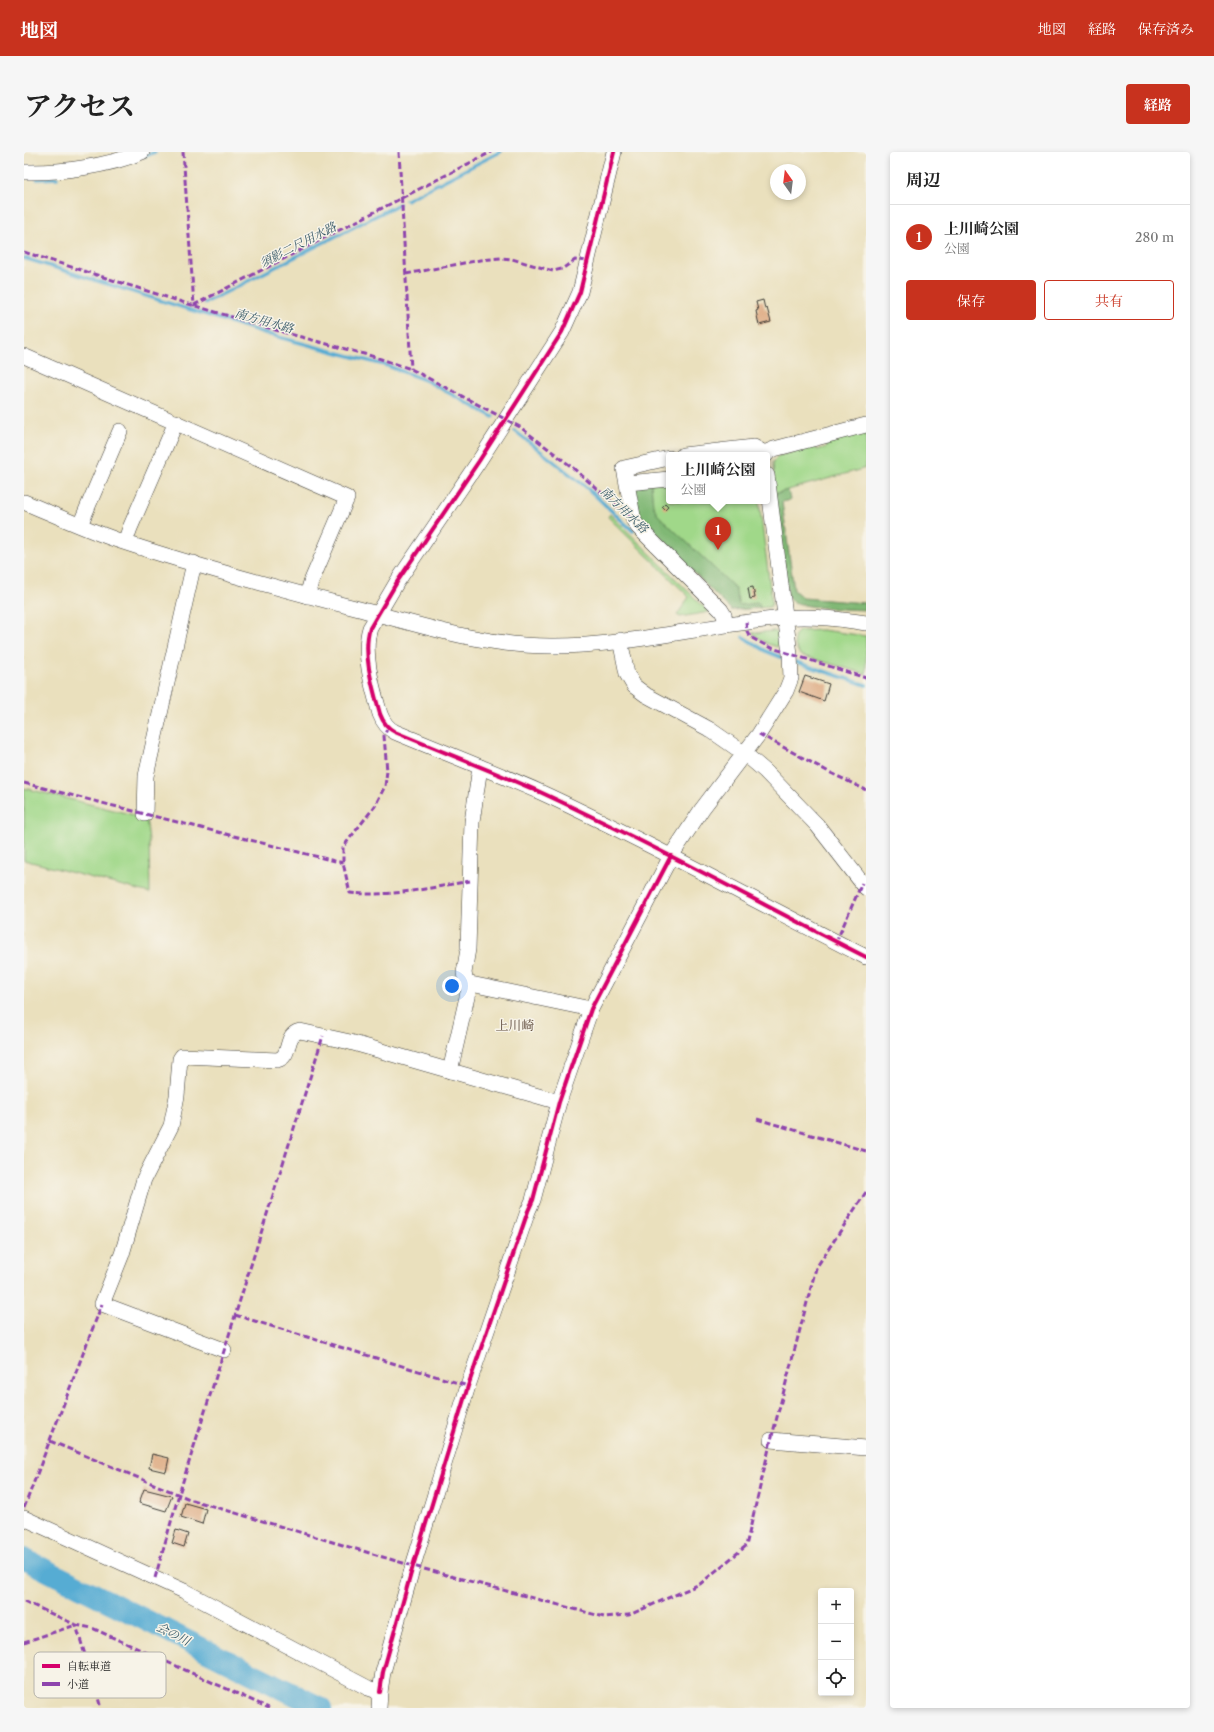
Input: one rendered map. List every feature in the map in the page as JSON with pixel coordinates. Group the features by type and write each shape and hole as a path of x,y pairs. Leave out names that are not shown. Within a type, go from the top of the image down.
{"street":[{"path":"24,172 66,170 95,165 142,152"},
{"path":"614,152 580,292 562,332 479,461 397,582 370,628 367,650 378,708 383,721 395,732 539,792 671,856 866,957"},
{"path":"24,356 347,498 311,582 307,596"},
{"path":"125,542 176,422"},
{"path":"769,452 774,449 866,425"},
{"path":"80,525 120,431"},
{"path":"710,452 754,447 763,452"},
{"path":"666,459 624,468 634,521 638,527 721,610 726,624"},
{"path":"628,483 666,479"},
{"path":"379,1708 383,1672 413,1566 471,1378 533,1200 558,1102 592,1008 671,856 702,809 760,734 786,691 791,678 790,654 770,499"},
{"path":"24,502 125,542 194,563 307,596 447,632 505,644 555,646 620,640 726,624 785,617 843,620 866,623"},
{"path":"145,814 146,776 194,563"},
{"path":"620,640 626,674 634,686 646,695 709,729 745,754 778,782 806,812 866,888"},
{"path":"480,767 472,822 468,949 464,973 466,983 592,1008"},
{"path":"450,1071 470,984"},
{"path":"224,1350 102,1304 122,1254 144,1179 171,1126 177,1096 180,1059 182,1056 277,1060 286,1056 291,1036 295,1032 300,1031 323,1036 558,1102"},
{"path":"771,1440 866,1448"},
{"path":"24,1518 184,1592 368,1688 380,1692"}],"green space":[{"path":"866,431 866,468 774,494 773,462 778,456 815,446 817,450 827,447 826,442"},
{"path":"666,482 666,504 759,504 772,603 770,607 731,610 640,518 638,484"},
{"path":"651,483 653,505 658,515 735,588 739,605 759,603 760,608 731,610 640,518 633,488"},
{"path":"788,490 790,500 782,502 794,590 803,598 866,603 866,610 836,609 812,606 793,602 788,598 774,494"},
{"path":"610,514 709,612 680,617 677,615 689,597 608,517"},
{"path":"822,630 866,636 866,674 800,655 795,645 794,636 799,631"},
{"path":"774,631 782,636 783,640 777,647 766,643 752,633"},
{"path":"24,788 146,818 149,840 150,893 24,860"}],"building":[{"path":"763,300 771,322 759,325 756,302"},
{"path":"665,504 668,507 665,510 662,507"},
{"path":"753,587 755,598 750,599 748,588"},
{"path":"805,676 829,684 824,701 799,692"},
{"path":"152,1454 169,1458 166,1472 149,1468"},
{"path":"144,1489 172,1496 166,1511 139,1503"},
{"path":"185,1503 206,1509 202,1524 181,1517"},
{"path":"176,1530 188,1534 184,1547 172,1543"}],"waterway":[{"path":"146,156 155,152"},
{"name":"須影二尺用水路","path":"406,200 500,152"},
{"path":"37,179 57,178"},
{"name":"須影二尺用水路","path":"205,303 399,204"},
{"name":"南方用水路","path":"24,258 271,335 388,366 425,380 493,417"},
{"name":"南方用水路","path":"515,431 586,487 633,531"},
{"name":"南方用水路","path":"743,637 768,652 786,659"},
{"name":"南方用水路","path":"796,662 866,685"},
{"name":"会の川","path":"24,1559 321,1708"}],"marked path":[{"path":"183,152 194,305 491,152"},
{"path":"399,152 411,369"},
{"path":"24,252 182,302 279,331 375,357 411,369 520,427 572,467 634,521"},
{"path":"406,274 480,260 501,258 512,259 553,271 562,269 575,260 588,261"},
{"path":"746,622 747,631 750,637 769,647 866,678"},
{"path":"388,727 384,736 387,771 385,786 375,806 343,847 343,863 350,893 395,893 470,881"},
{"path":"759,734 829,772 866,790"},
{"path":"24,783 343,863"},
{"path":"836,942 862,883"},
{"path":"155,1578 179,1494 323,1036"},
{"path":"757,1119 866,1151"},
{"path":"50,1441 192,1500 413,1566 604,1617 629,1615 700,1584 746,1546 771,1440 816,1268 866,1192"},
{"path":"24,1508 102,1304"},
{"path":"235,1315 468,1386"},
{"path":"24,1601 76,1625 84,1652"},
{"path":"24,1642 76,1625 92,1628 145,1652"},
{"path":"166,1661 269,1708"},
{"path":"98,1698 101,1708"}],"cycle path":[{"path":"614,152 580,292 562,332 479,461 397,582 370,628 367,648 369,671 380,714 382,720 395,732 522,784 581,811 866,957"},
{"path":"380,1692 383,1672 413,1566 468,1386 533,1200 559,1102 591,1009 671,856"}],"place":[{"name":"上川崎公園","path":"718,550"}],"district":[{"name":"上川崎","path":"515,1025"}]}
